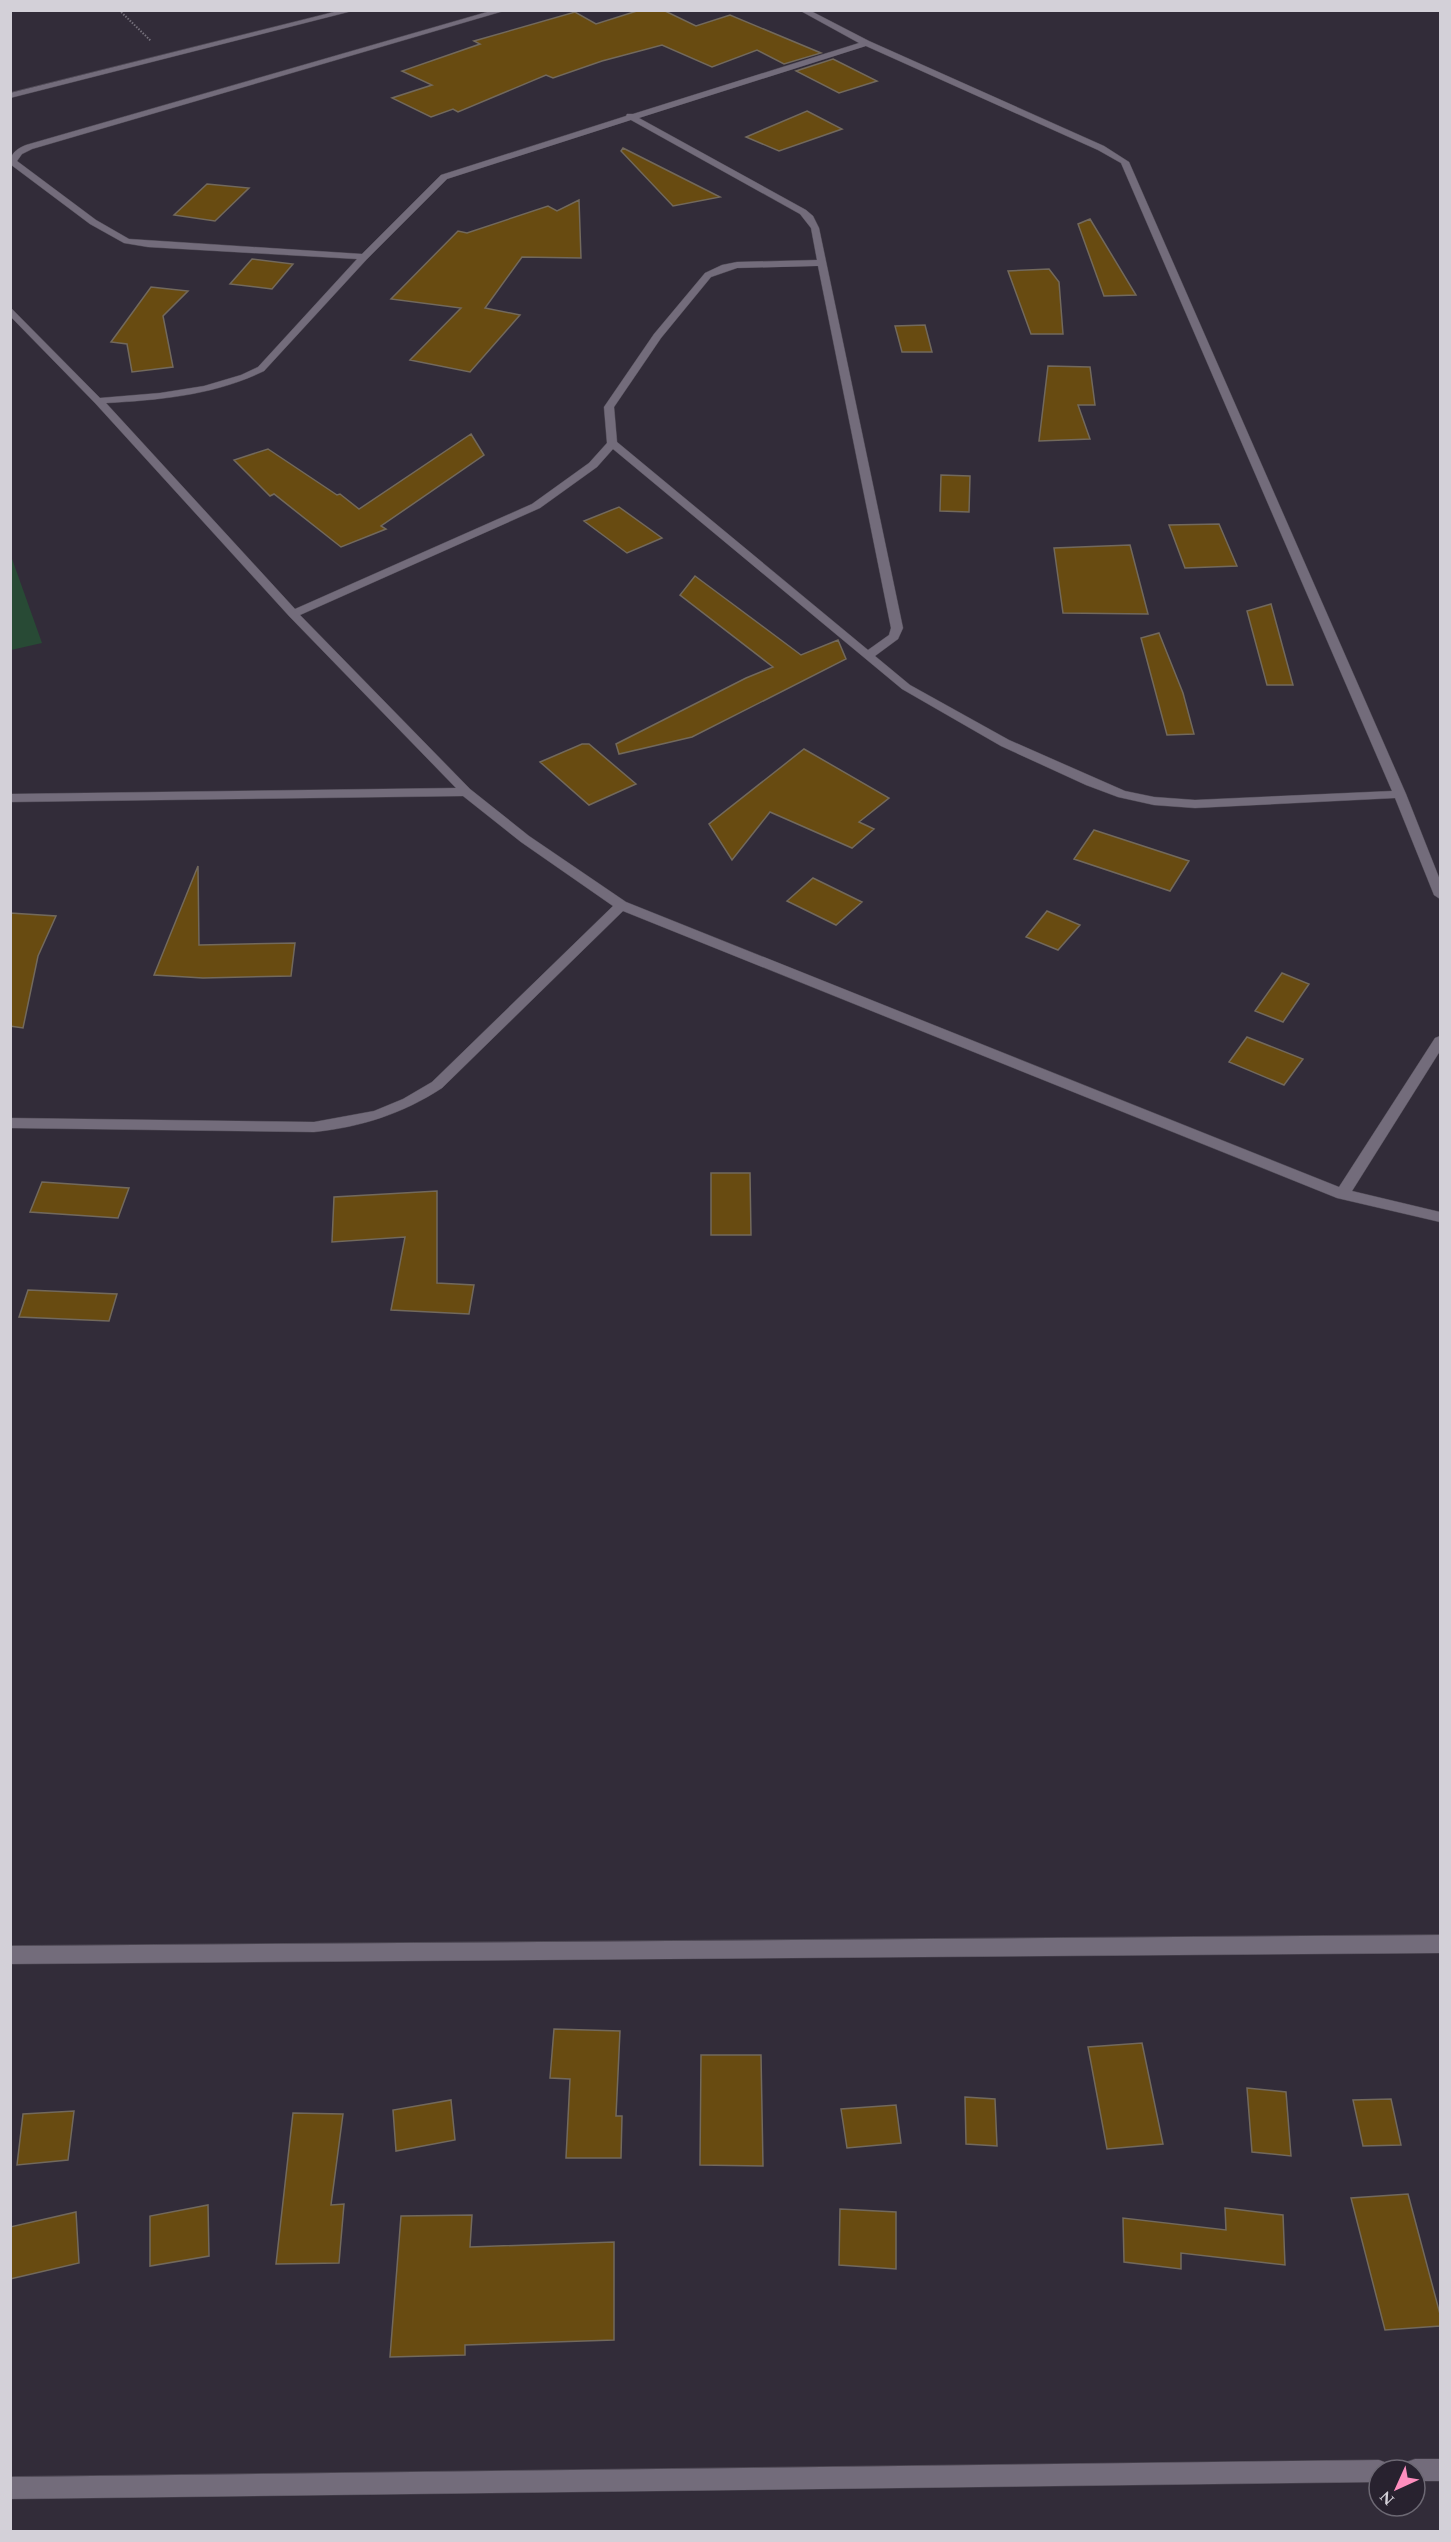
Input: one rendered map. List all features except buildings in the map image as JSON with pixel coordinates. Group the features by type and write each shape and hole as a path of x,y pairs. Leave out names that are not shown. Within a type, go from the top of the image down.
{"street":[{"path":"10,96 353,10"},
{"path":"364,256 148,244 127,240 93,222 13,162 20,150 504,10"},
{"path":"802,10 866,43 1091,143 1125,162 1400,794 1440,895"},
{"path":"98,401 143,398 247,378 261,369 364,256 444,177 630,116 866,43"},
{"path":"630,116 803,212 810,218 815,228 897,628 894,637 869,655"},
{"path":"293,614 536,506 593,465 612,443 609,407 657,336 708,275 725,267 737,265 824,263"},
{"path":"10,310 98,401 293,614 466,792 525,839 621,905 1342,1194 1440,1217"},
{"path":"612,443 869,655 884,671 906,687 1005,743 1122,794 1154,801 1195,804 1400,794"},
{"path":"10,798 466,792"},
{"path":"10,1123 314,1127 345,1125 408,1105 437,1085 621,905"},
{"path":"1342,1194 1440,1041"},
{"path":"10,1955 1440,1944"},
{"path":"10,2488 1367,2470"}],"path":[{"path":"119,10 150,39 160,58"}],"green space":[{"path":"11,556 42,643 10,650"}]}
